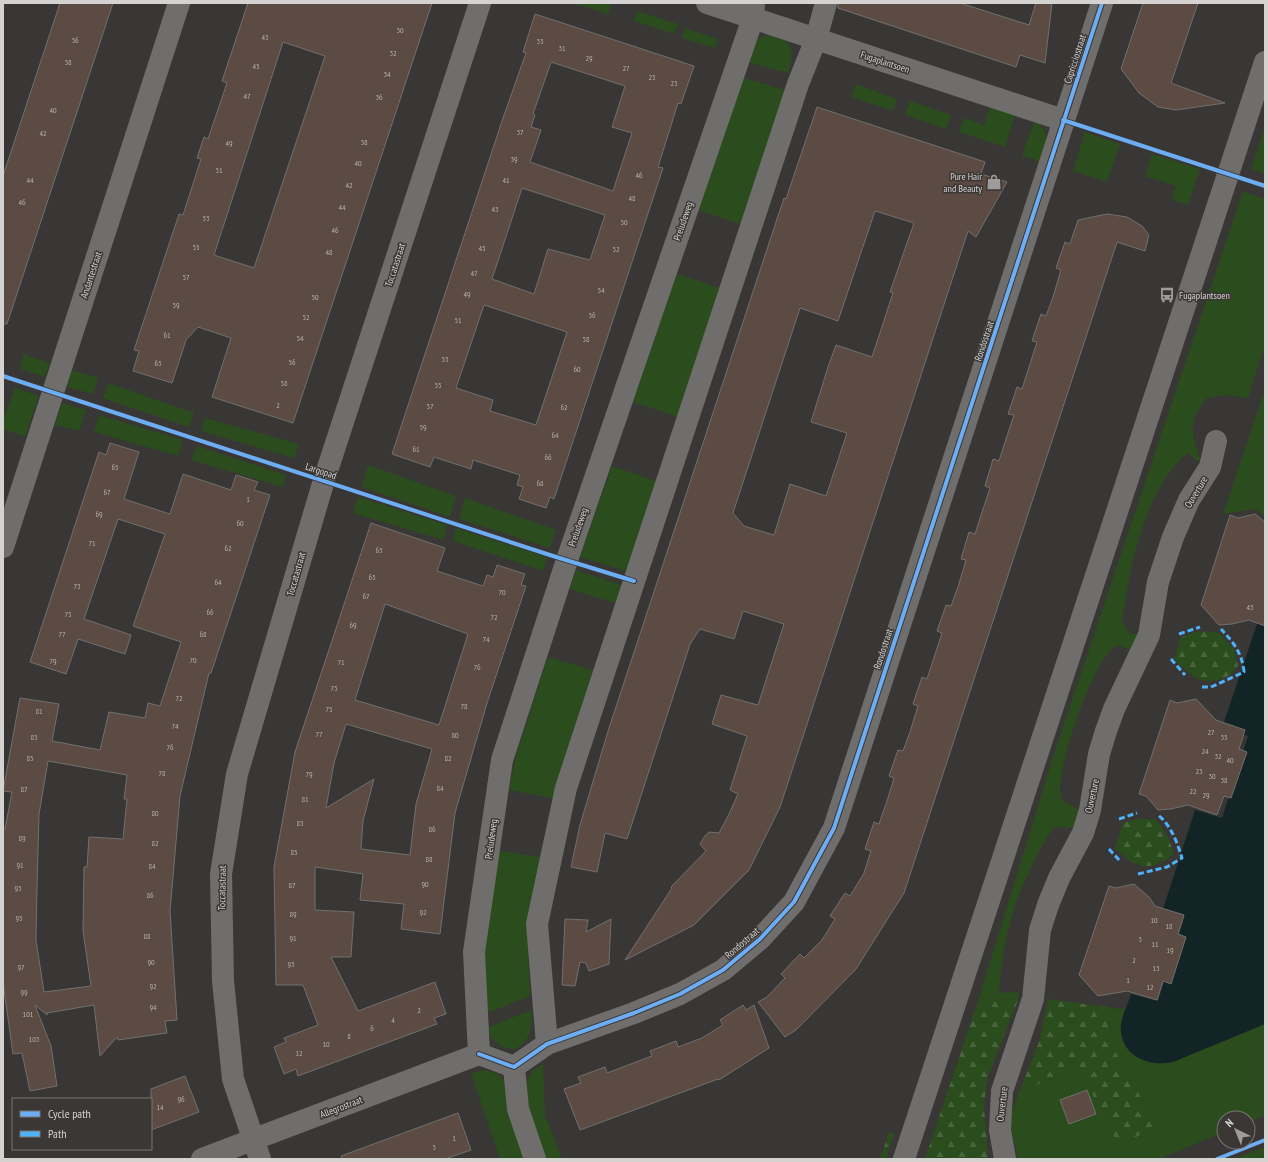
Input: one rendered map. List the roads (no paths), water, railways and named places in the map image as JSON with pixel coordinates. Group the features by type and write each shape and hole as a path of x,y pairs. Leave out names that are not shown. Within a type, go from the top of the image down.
{"street":[{"name":"Andantestraat","path":"3,547 179,3"},
{"name":"Toccatastraat","path":"257,1149 233,1079 223,981 221,874 237,774 324,480 480,3"},
{"name":"Fugaplantsoen","path":"707,3 754,11 816,39 1063,120"},
{"path":"514,1067 547,1044 537,924 566,788 798,84 816,39 826,3"},
{"name":"Capricciostraat","path":"1063,120 1102,3"},
{"name":"Preludeweg","path":"479,1054 474,952 502,760 567,560 754,11"},
{"path":"904,1159 1265,62"},
{"name":"Rondostraat","path":"547,1044 634,1013 680,994 723,970 760,940 794,902 834,828 876,694 1048,173 1063,120"},
{"name":"Ouverture","path":"1005,1159 1000,1130 1002,1091 1033,999 1040,930 1059,878 1083,834 1090,810 1099,754 1106,731 1114,709 1149,635 1158,582 1173,537 1189,500 1210,467 1216,441"},
{"name":"Allegrostraat","path":"202,1159 257,1149 479,1054"},
{"path":"479,1054 514,1067"},
{"path":"514,1067 518,1109 535,1159"}],"place":[{"name":"Pure Hair and Beauty","path":"994,182"},
{"name":"Fugaplantsoen","path":"1167,295"}]}
